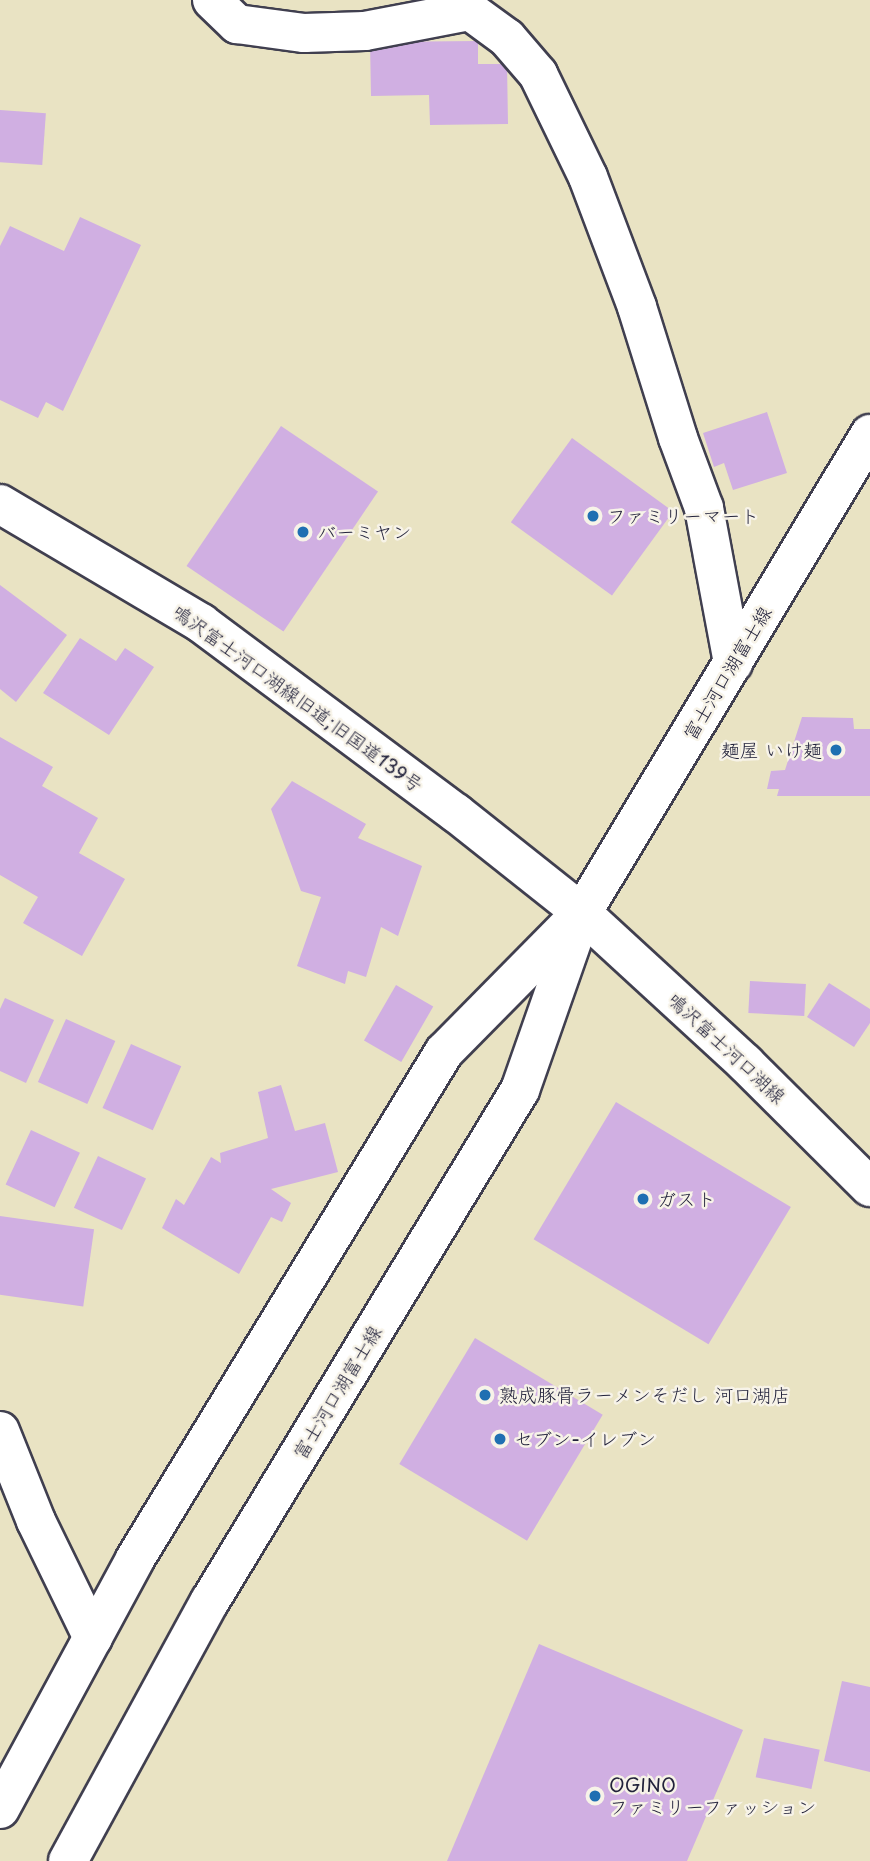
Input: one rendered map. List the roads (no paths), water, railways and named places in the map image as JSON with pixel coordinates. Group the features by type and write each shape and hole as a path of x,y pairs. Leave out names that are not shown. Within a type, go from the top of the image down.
{"main road":[{"path":"212,0 237,24 304,33 365,31 470,11 507,38 538,74 588,177 637,307 704,509 733,663"},
{"name":"富士河口湖富士線","path":"68,1861 210,1601 520,1090 582,913 870,433"},
{"name":"鳴沢富士河口湖線旧道;旧国道139号","path":"0,504 201,623 456,813 582,913"},
{"name":"富士河口湖富士線","path":"0,1810 135,1559 444,1052 582,913"},
{"name":"鳴沢富士河口湖線","path":"582,913 745,1063 870,1187"},
{"path":"0,1431 36,1521 93,1638"}],"place":[{"name":"ファミリーマート","path":"593,516"},
{"name":"バーミヤン","path":"303,532"},
{"name":"麺屋 いけ麺","path":"836,750"},
{"name":"ガスト","path":"643,1199"},
{"name":"熟成豚骨ラーメンそだし 河口湖店","path":"485,1395"},
{"name":"セブン-イレブン","path":"500,1439"},
{"name":"OGINO ファミリーファッション","path":"595,1796"}]}
